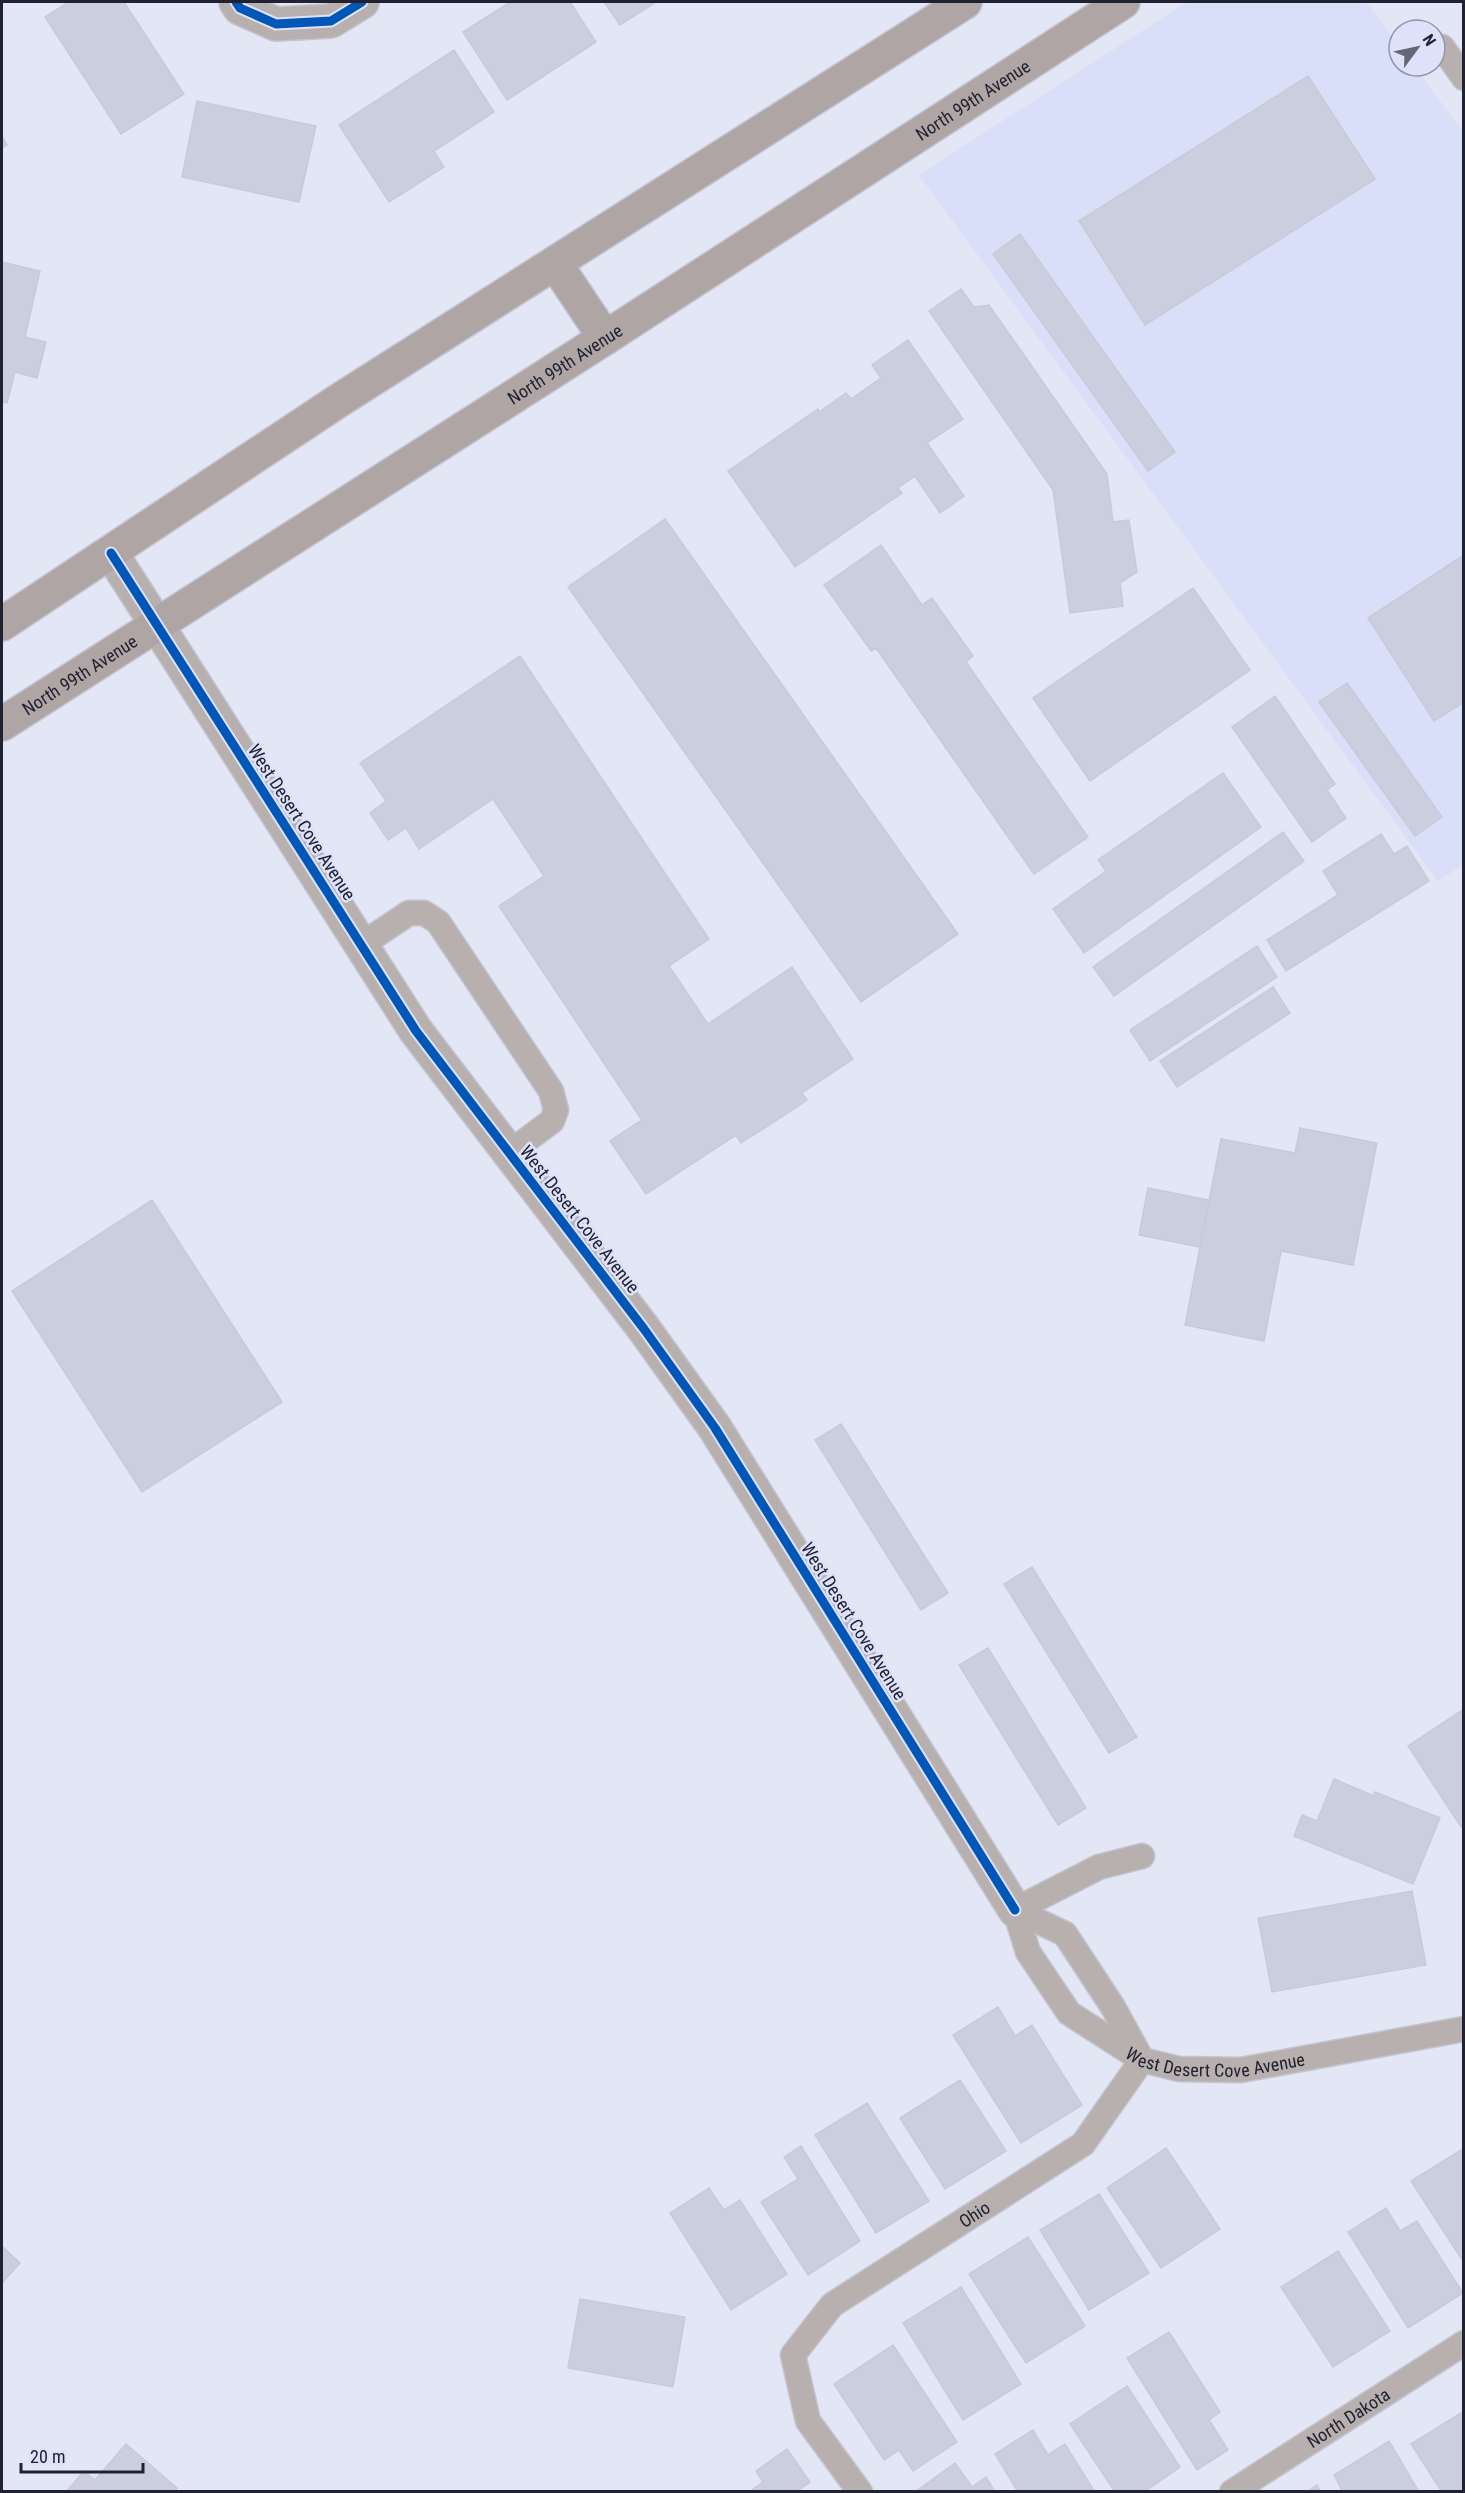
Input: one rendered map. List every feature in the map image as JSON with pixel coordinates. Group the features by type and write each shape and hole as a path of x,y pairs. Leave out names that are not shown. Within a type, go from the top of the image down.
{"main road":[{"path":"2,624 338,401 965,2"},
{"name":"North 99th Avenue","path":"2,724 1124,2"},
{"path":"555,263 605,338"}],"street":[{"path":"236,2 240,8 276,24 331,21 362,2"},
{"name":"West Desert Cove Avenue","path":"111,553 416,1031 644,1329 715,1428 1015,1910"}],"lane":[{"path":"1447,54 1464,78"},
{"path":"361,945 409,913 424,913 438,922 551,1091 556,1110 552,1120 509,1153"},
{"path":"1142,1856 1099,1867 1015,1910 1028,1952 1069,2013 1142,2060"},
{"name":"West Desert Cove Avenue","path":"1015,1910 1065,1934 1113,2007 1142,2060 1179,2069 1241,2070 1464,2029"},
{"name":"Ohio","path":"860,2492 808,2421 793,2355 832,2305 1083,2144 1142,2060"},
{"name":"North Dakota","path":"1232,2492 1464,2343"}],"shaded area":[{"path":"1187,2 1366,2 1387,30 1387,78 1423,78 1463,132 1463,865 1438,881 919,175"}],"building":[{"path":"69,2 124,2 184,94 121,134 45,17"},
{"path":"510,2 570,2 596,42 507,100 463,32"},
{"path":"604,2 656,2 620,25"},
{"path":"454,50 494,112 434,151 444,167 389,202 339,125"},
{"path":"1308,76 1375,179 1145,325 1079,221"},
{"path":"197,101 316,126 299,202 182,177"},
{"path":"2,136 7,145 2,148"},
{"path":"1020,234 1175,452 1148,471 993,254"},
{"path":"2,262 40,271 25,337 46,342 37,378 15,372 7,403 2,402"},
{"path":"961,289 974,307 989,305 1107,474 1113,522 1129,520 1137,572 1120,583 1123,606 1070,613 1053,490 929,311"},
{"path":"908,340 963,419 927,443 964,496 940,513 915,476 898,488 902,493 795,567 728,471 818,409 819,412 846,393 851,399 881,378 872,365"},
{"path":"665,519 958,934 861,1002 568,587"},
{"path":"881,545 922,605 932,598 973,656 966,662 1088,837 1034,874 876,648 871,651 824,585"},
{"path":"1464,555 1464,702 1434,721 1368,618"},
{"path":"1193,588 1250,670 1090,781 1033,698"},
{"path":"520,656 709,939 669,966 708,1024 792,967 853,1059 802,1093 807,1100 774,1122 741,1143 736,1135 646,1194 610,1141 642,1120 499,906 544,876 493,799 419,849 406,828 388,840 370,813 386,801 360,763"},
{"path":"1347,683 1442,817 1415,836 1319,702"},
{"path":"1275,696 1335,784 1327,790 1346,818 1312,842 1232,727"},
{"path":"1223,773 1261,827 1084,953 1053,909 1106,871 1098,860"},
{"path":"1283,832 1304,861 1114,996 1093,967"},
{"path":"1381,834 1394,854 1407,846 1429,881 1286,971 1267,940 1338,895 1323,871"},
{"path":"1257,946 1277,977 1150,1061 1130,1030"},
{"path":"1273,987 1290,1013 1177,1087 1160,1061"},
{"path":"1300,1128 1377,1143 1353,1265 1281,1251 1264,1341 1185,1325 1221,1139 1295,1153"},
{"path":"1148,1188 1209,1200 1200,1247 1139,1235"},
{"path":"152,1200 282,1402 142,1492 12,1291"},
{"path":"841,1424 948,1593 921,1610 815,1440"},
{"path":"1032,1567 1137,1737 1109,1753 1004,1584"},
{"path":"988,1648 1086,1808 1058,1825 959,1665"},
{"path":"1464,1709 1464,1825 1461,1827 1408,1746"},
{"path":"1334,1779 1374,1796 1375,1792 1440,1818 1413,1884 1294,1836 1302,1815 1317,1821"},
{"path":"1412,1891 1426,1965 1272,1992 1258,1918"},
{"path":"998,2007 1015,2036 1032,2025 1082,2105 1021,2143 953,2035"},
{"path":"960,2080 1006,2151 945,2189 900,2118"},
{"path":"867,2103 929,2201 876,2233 815,2135"},
{"path":"801,2146 860,2241 808,2275 761,2202 798,2179 784,2157"},
{"path":"1166,2148 1220,2229 1161,2268 1107,2188"},
{"path":"1464,2148 1464,2263 1411,2181"},
{"path":"709,2188 724,2210 740,2200 787,2274 731,2310 670,2213"},
{"path":"1099,2194 1149,2273 1089,2310 1040,2230"},
{"path":"1386,2208 1400,2231 1417,2221 1463,2293 1408,2328 1348,2232"},
{"path":"1028,2237 1085,2326 1026,2363 969,2274"},
{"path":"2,2246 20,2263 2,2283"},
{"path":"1338,2251 1390,2331 1333,2367 1281,2287"},
{"path":"961,2287 1021,2384 963,2420 903,2323"},
{"path":"580,2299 685,2317 673,2387 568,2368"},
{"path":"1169,2332 1220,2412 1209,2420 1228,2450 1197,2470 1127,2358"},
{"path":"893,2345 957,2442 913,2471 899,2450 884,2460 834,2384"},
{"path":"1127,2386 1180,2467 1144,2492 1115,2492 1070,2424"},
{"path":"1464,2411 1464,2492 1442,2492 1411,2444"},
{"path":"1033,2430 1048,2455 1065,2444 1095,2492 1018,2492 995,2454"},
{"path":"1389,2441 1419,2492 1343,2492 1334,2475"},
{"path":"126,2444 177,2488 174,2492 66,2492 84,2471 95,2480"},
{"path":"787,2449 810,2482 796,2492 749,2492 763,2482 756,2471"},
{"path":"955,2463 972,2487 986,2477 995,2492 915,2492"},
{"path":"1317,2485 1321,2492 1307,2492"}],"cycle path":[{"path":"236,2 240,8 276,24 331,21 362,2"},
{"path":"111,553 416,1031 644,1329 715,1428 1015,1910"}]}
